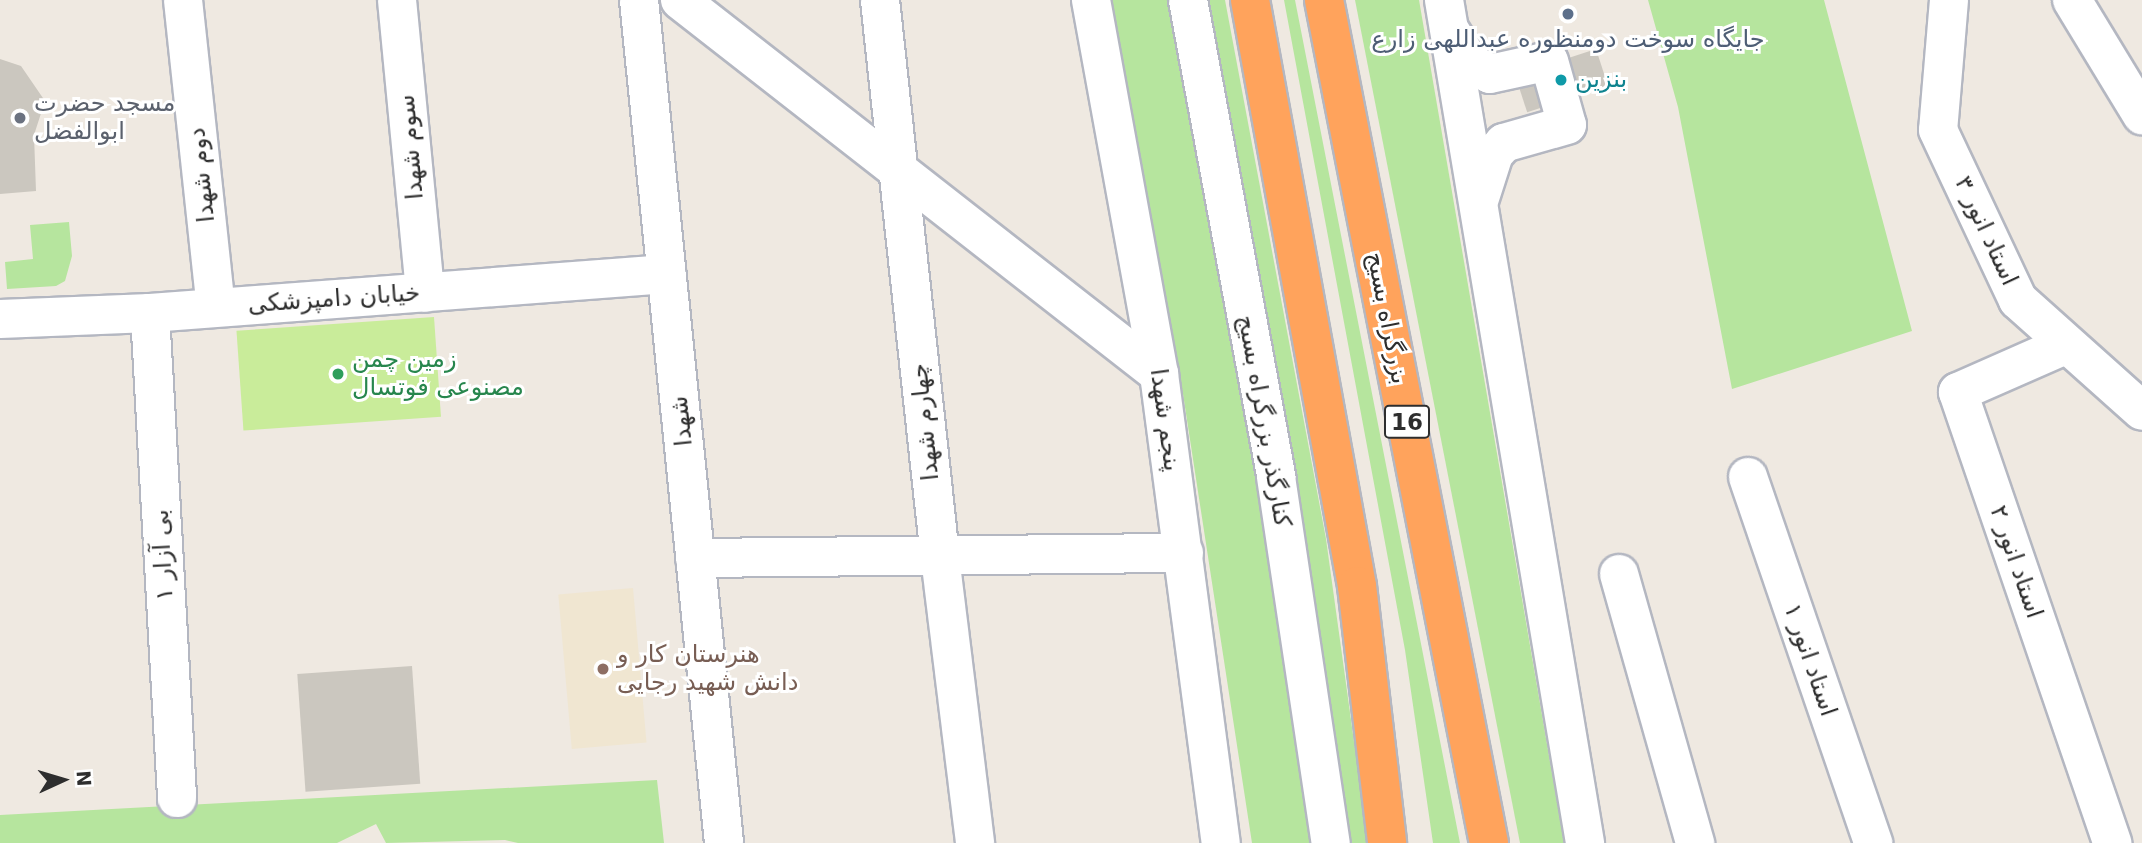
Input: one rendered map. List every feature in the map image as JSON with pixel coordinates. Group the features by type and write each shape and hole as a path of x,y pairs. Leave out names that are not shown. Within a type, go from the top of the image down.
{"highway":[{"path":"1250,0 1357,586 1387,843"},
{"name":"بزرگراه بسیج","path":"1324,0 1489,843"}],"street":[{"name":"دوم شهدا","path":"183,0 216,307"},
{"name":"سوم شهدا","path":"397,0 425,293"},
{"name":"شهدا","path":"639,0 724,843"},
{"path":"680,0 1159,374"},
{"name":"چهارم شهدا","path":"880,0 940,557 975,843"},
{"name":"پنجم شهدا","path":"1091,0 1159,374 1221,843"},
{"name":"کنارگذر بزرگراه بسیج","path":"1188,0 1276,477 1331,843"},
{"name":"استاد انور ۳","path":"1949,0 1938,131 2018,300 2065,345 2142,411"},
{"path":"2071,0 2142,115"},
{"path":"1447,15 1470,62 1490,74 1549,61 1567,125 1504,143 1494,154 1480,200"},
{"path":"1447,15 1480,200 1585,843"},
{"name":"خیابان دامپزشکی","path":"0,319 150,313 667,274"},
{"name":"بی آزار ۱","path":"150,313 177,798"},
{"name":"استاد انور ۲","path":"2065,345 1958,392 2112,843"},
{"name":"استاد انور ۱","path":"1748,477 1873,843"},
{"path":"695,558 1184,553"},
{"path":"1619,574 1695,843"}],"shaded area":[{"name":"هنرستان کار و دانش شهید رجایی","path":"633,588 647,742 572,749 558,595"}],"green space":[{"path":"1111,0 1171,0 1274,542 1318,843 1252,843 1183,394"},
{"path":"1201,0 1225,0 1326,539 1368,843 1346,843"},
{"path":"1284,0 1295,0 1460,843 1433,843 1405,650"},
{"path":"1355,0 1419,0 1564,843 1520,843"},
{"path":"1648,0 1824,0 1912,331 1732,389 1678,107"},
{"path":"69,222 72,256 65,281 56,286 7,289 5,262 33,259 30,225"},
{"name":"زمین چمن مصنوعی فوتسال","path":"434,317 441,417 243,431 236,331"},
{"path":"657,780 664,843 518,843 505,840 386,843 376,824 337,843 0,843 0,815"}],"building":[{"name":"بنزین","path":"1596,49 1608,86 1527,112 1515,75"},
{"name":"مسجد حضرت ابوالفضل","path":"0,59 21,66 45,101 34,135 36,191 0,194"},
{"path":"412,666 420,784 306,792 297,674"}],"place":[{"name":"جایگاه سوخت دومنظوره عبداللهی زارع","path":"1568,14"},
{"name":"بنزین","path":"1561,80"},
{"name":"مسجد حضرت ابوالفضل","path":"20,118"},
{"name":"زمین چمن مصنوعی فوتسال","path":"338,374"},
{"name":"هنرستان کار و دانش شهید رجایی","path":"603,669"}]}
